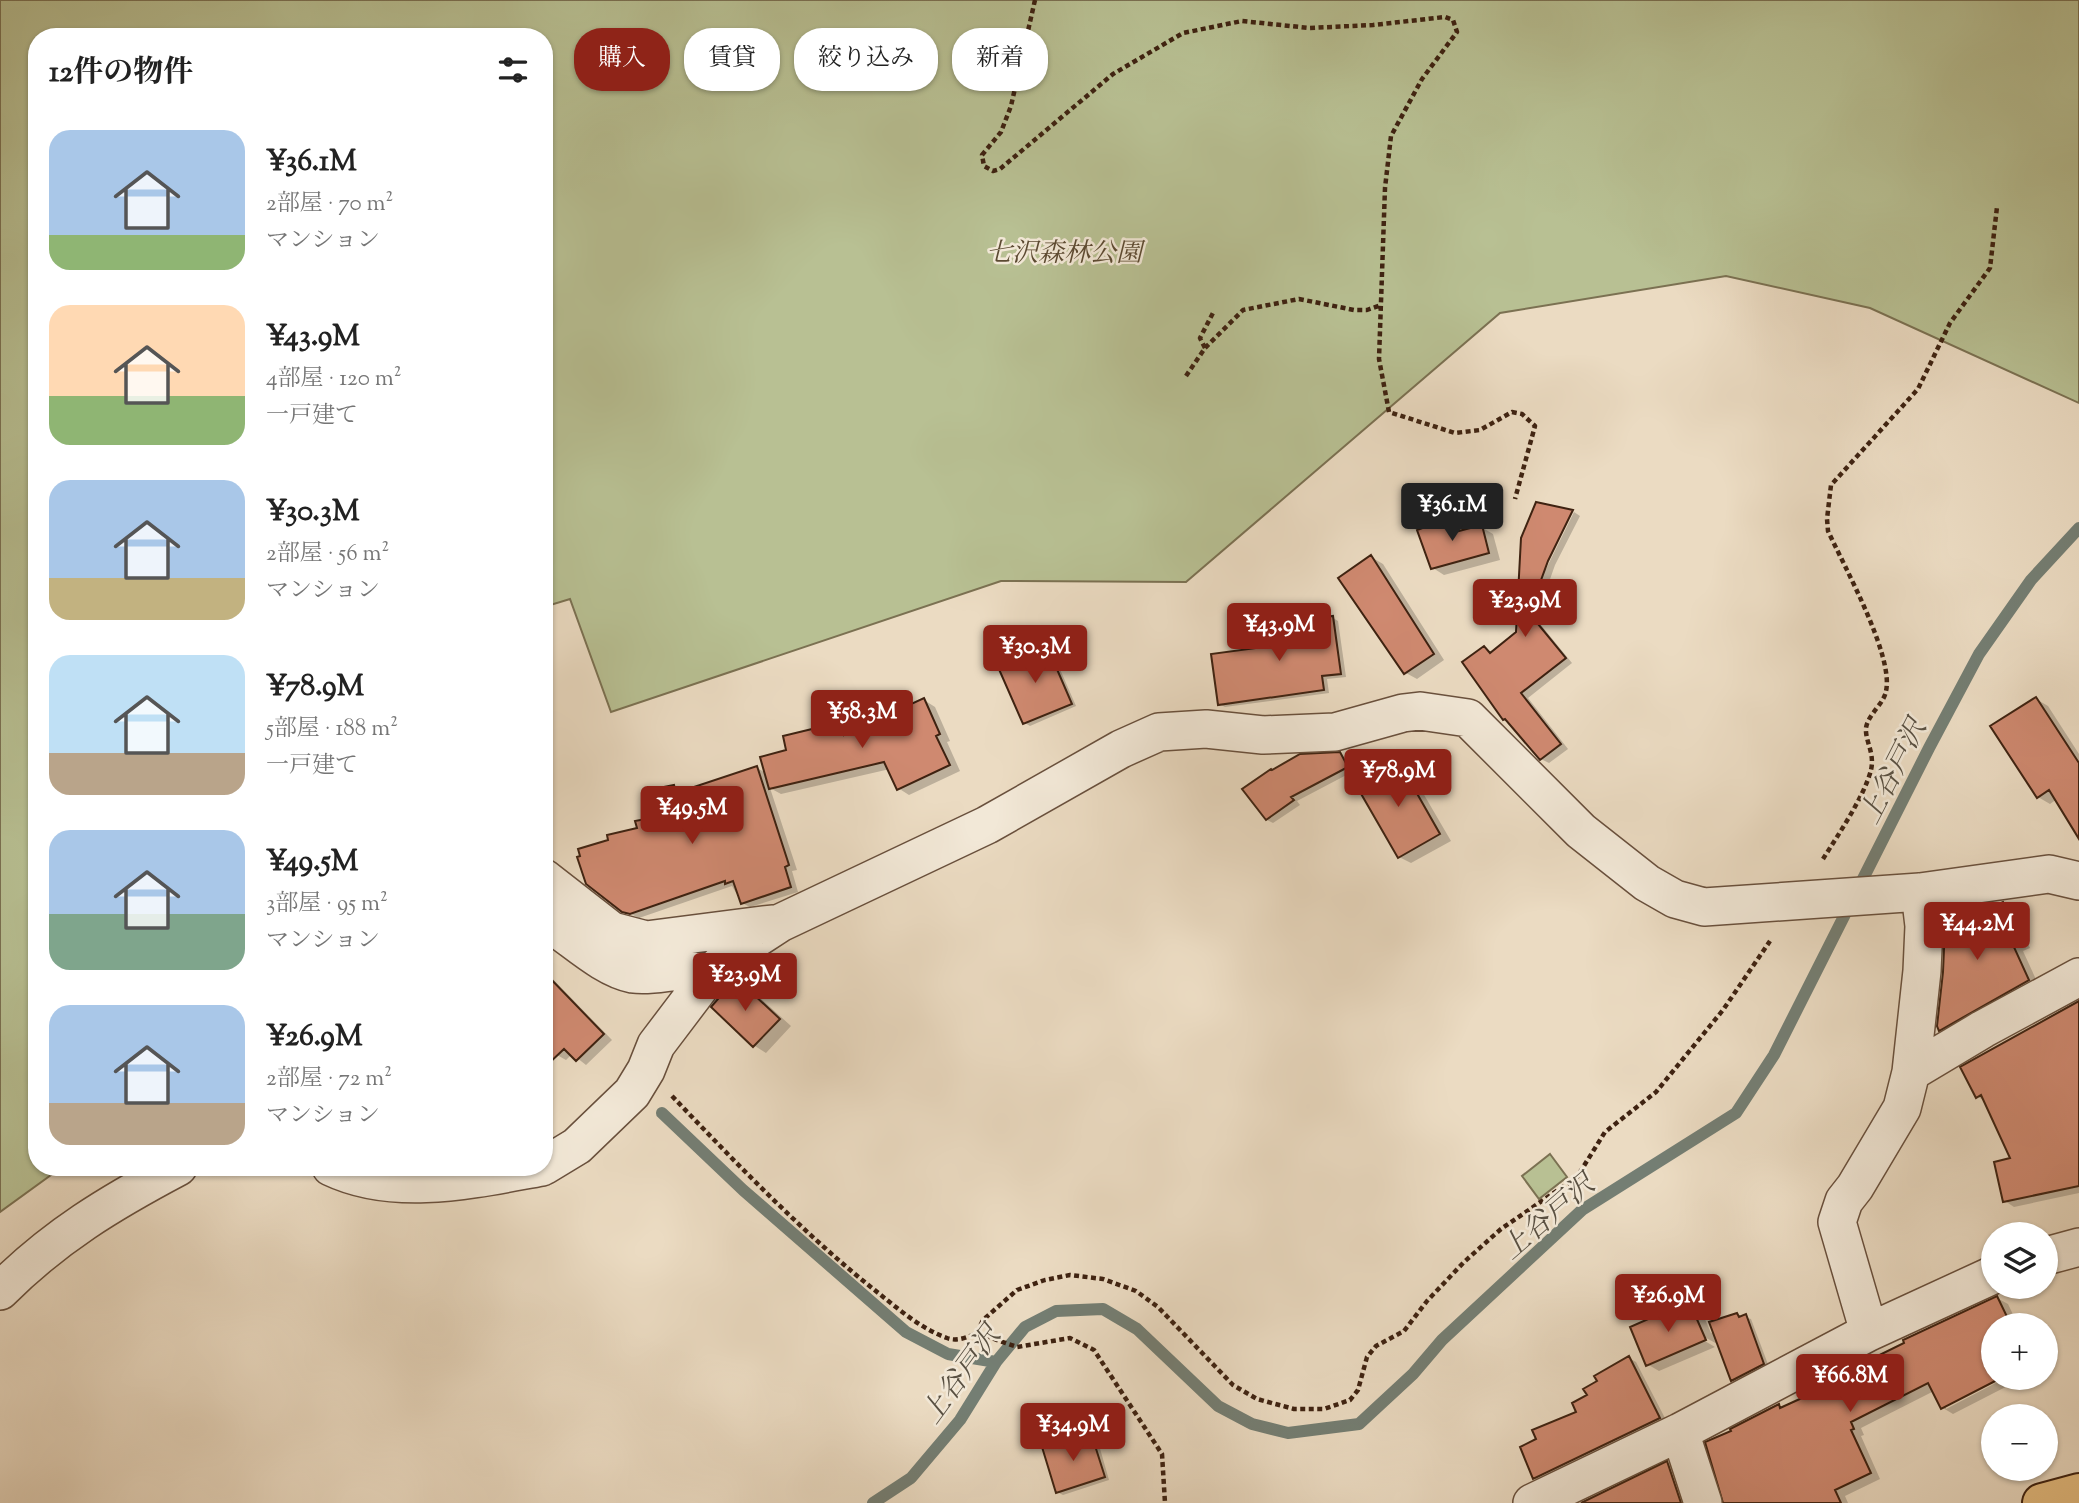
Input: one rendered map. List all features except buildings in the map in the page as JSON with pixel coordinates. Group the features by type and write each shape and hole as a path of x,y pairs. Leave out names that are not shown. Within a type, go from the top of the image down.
{"main road":[{"path":"2042,1503 2079,1493"}],"street":[{"path":"553,1161 578,1146 632,1093 646,1070 656,1045 709,975 728,957 780,923 987,825 1121,749 1159,732 1206,729 1263,735 1335,732 1403,713 1420,711 1468,718 1581,831 1647,883 1675,899 1704,907 1903,893 2049,874 2079,881"},
{"path":"553,885 612,931 646,940 780,923"},
{"path":"1869,1332 1837,1222 1844,1201 1902,1108 1911,1072 1924,926 1903,893"},
{"path":"553,926 599,959 634,974 699,970 709,975"},
{"path":"1911,1072 1983,1028 2079,977"},
{"path":"0,1291 78,1225 112,1202 161,1176"},
{"path":"354,1176 377,1182 414,1183 486,1176"},
{"path":"2058,1253 2079,1247"},
{"path":"1532,1503 1680,1432 1869,1332 1981,1281"},
{"path":"1680,1432 1703,1503"}],"path":[{"path":"1035,0 1011,106 1002,132 982,155 984,166 993,171 1000,169 1113,74 1183,33 1242,21 1310,28 1373,25 1445,17 1453,20 1457,32 1422,79 1391,136 1385,188 1379,359 1388,412 1455,433 1480,430 1512,412 1522,415 1535,426 1515,499"},
{"path":"977,1333 983,1320 1017,1290 1070,1275 1103,1279 1136,1291 1158,1307 1233,1385 1256,1399 1293,1409 1324,1409 1350,1400 1358,1390 1367,1357 1376,1346 1404,1331 1427,1301 1464,1262 1501,1229 1577,1177 1605,1132 1656,1092 1723,1010 1802,899 1850,815 1871,770 1872,750 1866,734 1867,724 1886,692 1886,674 1878,641 1828,531 1826,519 1831,485 1918,389 1950,323 1990,268 1997,207"},
{"path":"1186,376 1205,348 1242,310 1299,299 1354,310 1367,310 1381,305"},
{"path":"1205,348 1200,338 1214,311"},
{"path":"646,1070 752,1180 852,1272 908,1317 949,1339 964,1338 977,1333 1017,1347 1070,1338 1094,1350 1162,1454 1165,1503"}],"green space":[{"name":"七沢森林公園","path":"0,0 2079,0 2079,403 1870,308 1726,276 1500,313 1186,582 1001,581 611,712 570,599 553,604 553,28 28,28 28,1176 50,1176 0,1212"},
{"path":"1550,1154 1567,1177 1539,1199 1522,1176"}],"waterway":[{"name":"上谷戸沢","path":"873,1503 911,1478 960,1420 996,1362 1025,1327 1056,1311 1103,1309 1137,1329 1218,1406 1252,1424 1288,1433 1359,1424 1413,1374 1442,1340 1582,1210 1736,1113 1774,1055 1979,654 2031,580 2079,528"},
{"path":"662,1113 743,1190 906,1332 948,1354 996,1362"}]}
